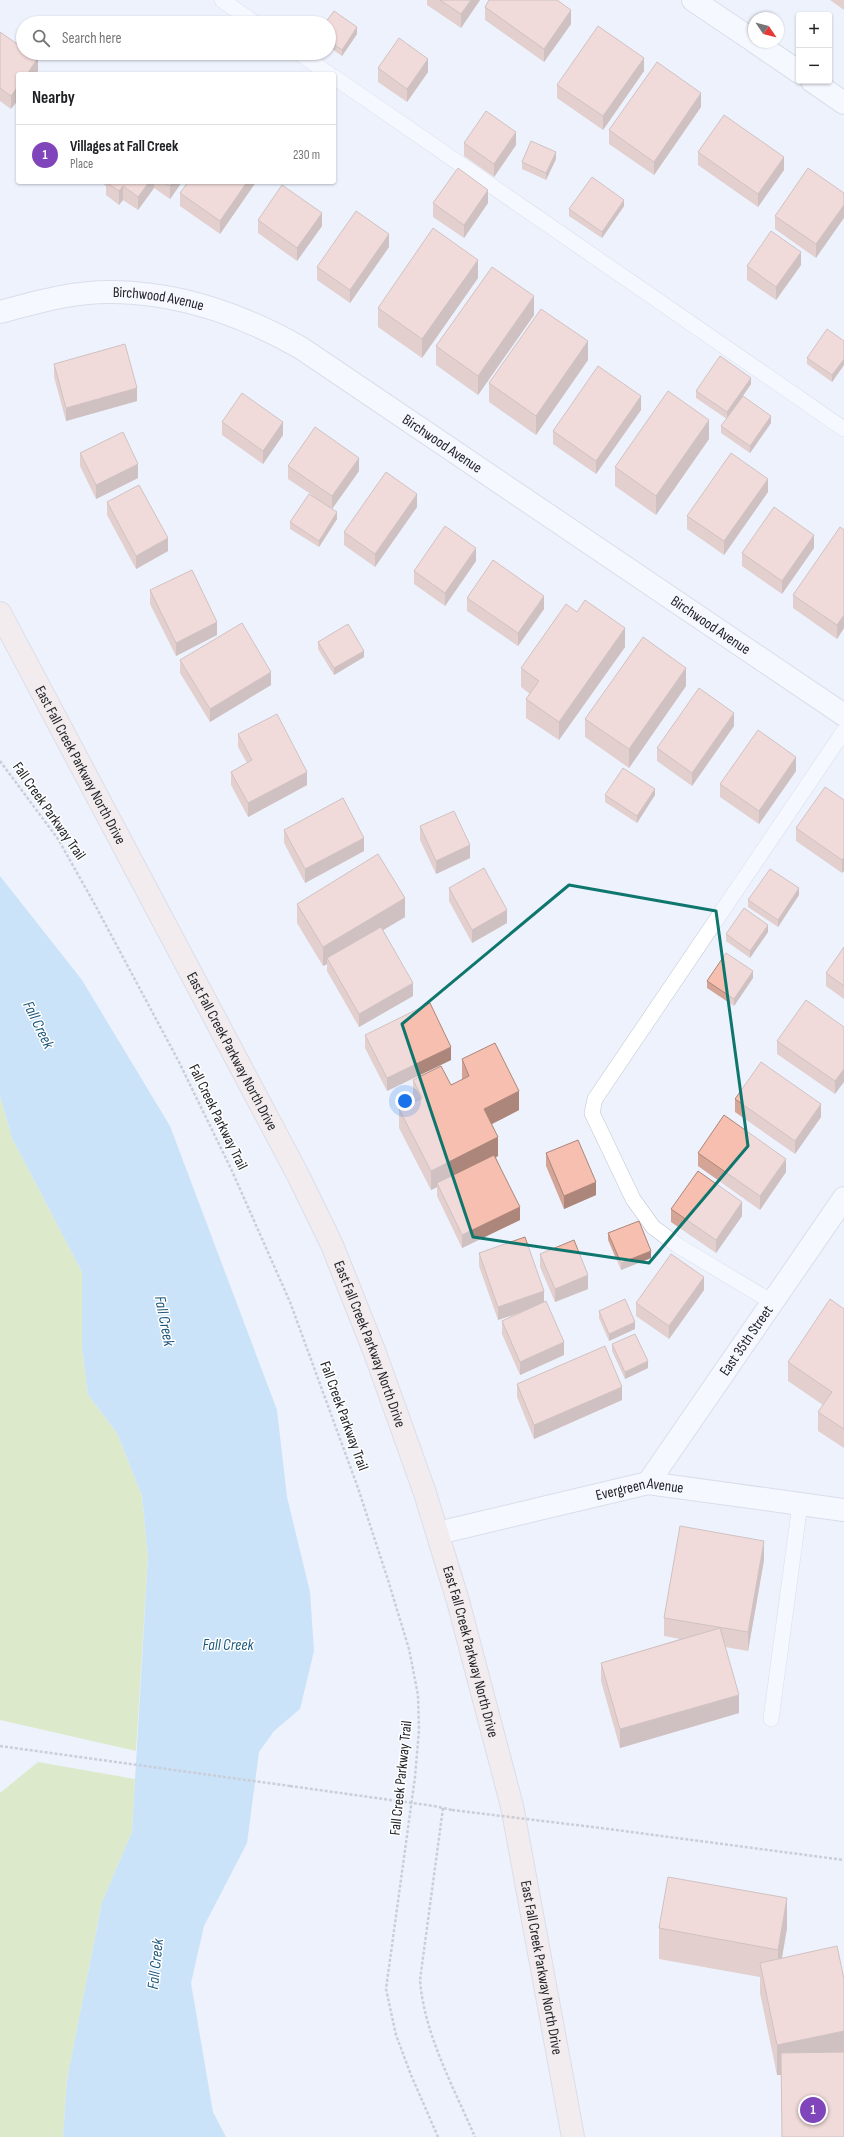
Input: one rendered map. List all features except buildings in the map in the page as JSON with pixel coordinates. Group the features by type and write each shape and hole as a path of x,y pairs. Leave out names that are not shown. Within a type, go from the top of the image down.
{"main road":[{"name":"East Fall Creek Parkway North Drive","path":"0,613 293,1164 332,1245 386,1380 438,1533 482,1689 512,1806 573,2137"}],"street":[{"path":"693,0 748,38"},
{"path":"763,48 796,70"},
{"path":"816,84 844,103"},
{"name":"Birchwood Avenue","path":"0,312 55,298 113,292 156,296 198,305 245,319 276,333 302,348 844,715"},
{"name":"East 35th Street","path":"648,1483 844,1198"},
{"name":"Evergreen Avenue","path":"438,1533 648,1483 844,1510"}],"lane":[{"path":"222,0 245,16"},
{"path":"309,60 326,72"},
{"path":"336,78 844,429"},
{"path":"772,1302 677,1245 654,1227 633,1199 592,1113 596,1099 844,731"},
{"path":"771,1719 800,1504"}],"path":[{"name":"Fall Creek Parkway Trail","path":"0,761 58,839 84,884 179,1062 232,1171 290,1302 358,1488 388,1580 409,1648 418,1695 419,1730 415,1777 386,1989 396,2036 438,2137"},
{"path":"0,1746 434,1806 452,1810 844,1860"},
{"path":"443,1808 420,1980 421,1996 424,2015 475,2137"}],"highlighted area":[{"path":"569,885 716,911 748,1146 649,1263 473,1237 402,1024"}],"green space":[{"path":"0,1096 12,1138 82,1272 82,1347 88,1395 117,1433 142,1496 148,1556 136,1751 0,1720"},
{"path":"38,1762 135,1779 132,1832 102,1902 67,2080 63,2137 0,2137 0,1793"}],"water":[{"name":"Fall Creek","path":"0,876 82,980 170,1126 277,1410 287,1497 310,1592 314,1651 300,1709 274,1731 259,1752 247,1843 204,1926 191,1983 213,2112 226,2137 63,2137 67,2080 102,1902 132,1832 148,1556 142,1496 117,1433 88,1395 82,1347 82,1272 12,1138 0,1096"}],"place":[{"name":"Villages at Fall Creek","path":"813,2110"}]}
